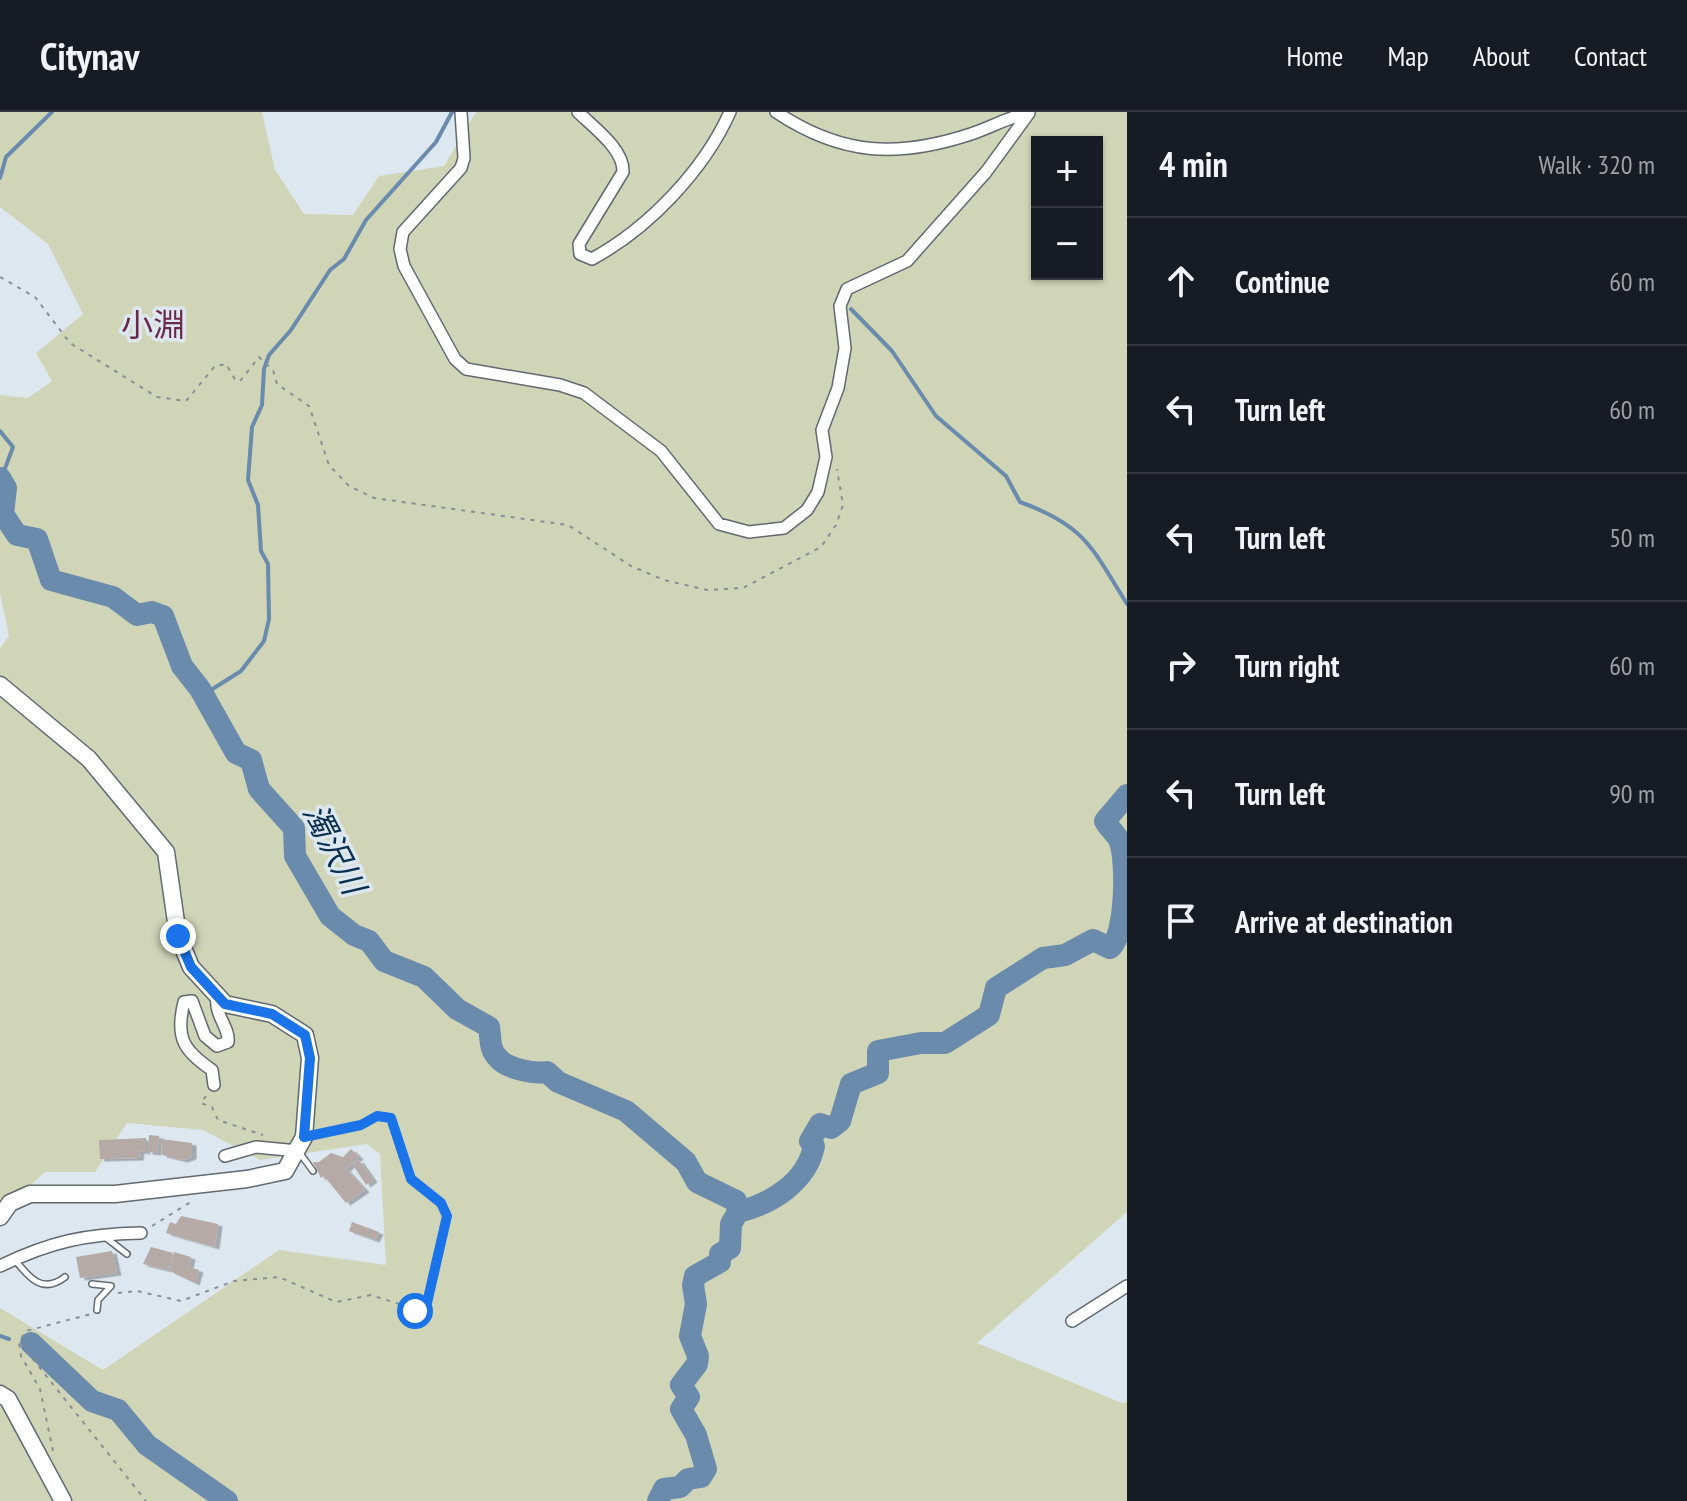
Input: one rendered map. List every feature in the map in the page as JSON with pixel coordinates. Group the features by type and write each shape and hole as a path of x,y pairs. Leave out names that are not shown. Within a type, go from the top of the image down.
{"street":[{"path":"461,112 464,158 461,168 403,232 400,249 404,266 455,359 466,369 560,385 584,393 661,451 719,524 749,532 784,528 807,510 818,492 826,457 822,430 838,388 845,348 840,306 847,289 907,261 986,172 1029,113 948,142 899,151 854,146 806,128 776,112"},
{"path":"578,112 616,151 623,165 623,172 579,244 580,254 592,259 608,250 677,192 703,161 730,112"},
{"path":"0,685 89,759 166,852 178,936 191,967 225,1004 272,1014 305,1035 310,1058 301,1144 285,1171 247,1179 115,1194 30,1194 10,1203 0,1217"},
{"path":"214,1085 212,1070 189,1053 181,1027 184,1002 192,1001 205,1036 211,1043 217,1046 228,1042 229,1035 217,1011 217,997"},
{"path":"225,1156 256,1147 280,1148 301,1144"},
{"path":"0,1266 57,1242 101,1234 141,1233"},
{"path":"1072,1321 1127,1286"},
{"path":"0,1394 8,1399 63,1501"}],"lane":[{"path":"301,1144 313,1171"},
{"path":"101,1234 127,1254"},
{"path":"15,1259 27,1276 41,1285 55,1284 65,1277"},
{"path":"92,1284 111,1286 98,1300 97,1310"}],"path":[{"path":"0,277 35,297 70,343 157,397 186,401 215,366 226,364 236,381 241,380 259,357 265,359 277,384 309,406 329,465 349,486 374,498 568,525 631,566 664,580 707,590 743,588 821,547 836,525 843,505 836,465 826,457"},
{"path":"214,1085 201,1103 212,1107 218,1120 261,1134 280,1148"},
{"path":"117,1293 137,1291 181,1301 234,1281 279,1277 336,1302 371,1295 421,1311 427,1303 447,1216 441,1203 411,1179 391,1118 377,1116 361,1125 301,1144"},
{"path":"141,1233 194,1200 206,1197"},
{"path":"53,1452 40,1389 21,1356 19,1342 26,1331 65,1319 85,1318 97,1310"},
{"path":"19,1342 146,1501"}],"green space":[{"path":"0,112 262,112 275,170 304,214 353,215 379,176 444,166 476,112 1127,112 1127,1212 977,1343 1122,1403 1127,1402 1127,1501 0,1501 0,1308 103,1370 279,1250 386,1265 380,1154 367,1144 260,1160 203,1130 127,1123 95,1172 45,1172 0,1213 0,648 9,636 0,593 0,395 28,398 52,381 36,353 83,314 48,244 0,207"}],"building":[{"path":"149,1135 159,1136 157,1153 148,1152"},
{"path":"146,1138 146,1152 140,1151 139,1158 100,1159 99,1140"},
{"path":"161,1139 192,1143 192,1157 183,1160 162,1155"},
{"path":"351,1149 359,1157 346,1169 365,1190 346,1203 324,1176 321,1178 313,1162 319,1162 331,1153 343,1157"},
{"path":"359,1160 373,1180 366,1185 353,1165"},
{"path":"181,1216 218,1224 215,1247 166,1233 170,1222 176,1224"},
{"path":"352,1222 379,1232 375,1240 349,1231"},
{"path":"151,1247 173,1253 168,1270 143,1264"},
{"path":"112,1251 117,1273 80,1278 76,1257"},
{"path":"174,1252 191,1257 189,1267 199,1270 195,1283 170,1271"}],"waterway":[{"path":"0,178 6,157 52,112"},
{"path":"203,695 241,671 264,641 269,619 268,564 261,551 258,505 248,480 252,427 262,405 264,369 269,355 291,330 330,270 344,259 366,220 436,142 452,112"},
{"path":"851,309 892,351 936,416 1006,476 1020,502 1060,520 1085,541 1127,604"},
{"path":"0,431 13,447 1,479"},
{"name":"濁沢川","path":"0,478 6,488 3,514 17,535 37,539 51,580 113,597 137,615 152,612 163,616 182,666 200,689 236,753 251,760 259,789 294,828 295,856 330,916 354,935 369,941 384,961 424,977 457,1009 489,1027 493,1051 502,1062 521,1070 547,1072 558,1082 626,1111 686,1162 697,1182 736,1201 738,1212"},
{"name":"濁沢川","path":"658,1501 664,1489 680,1487 688,1479 701,1477 706,1469 696,1435 681,1409 689,1397 681,1385 697,1364 698,1356 690,1336 696,1304 695,1276 720,1262 720,1254 730,1248 731,1224 738,1212 775,1197 796,1181 810,1159 814,1146 810,1141 820,1124 831,1128 840,1121 851,1084 878,1073 878,1051 921,1043 945,1043 989,1015 996,988 1043,958 1065,955 1093,940 1110,948 1122,914 1124,865 1120,842 1105,821 1127,795"},
{"name":"濁沢川","path":"1122,931 1127,930"},
{"path":"0,1336 9,1339"},
{"path":"31,1343 92,1401 118,1410 147,1445 227,1501"}],"district":[{"name":"小淵","path":"153,325"}],"route":[{"path":"178,936 191,967 225,1004 272,1014 305,1035 310,1058 304,1137 361,1125 377,1116 391,1118 411,1179 441,1203 447,1216 446,1232 433,1265 427,1303 421,1311 415,1311"}]}
